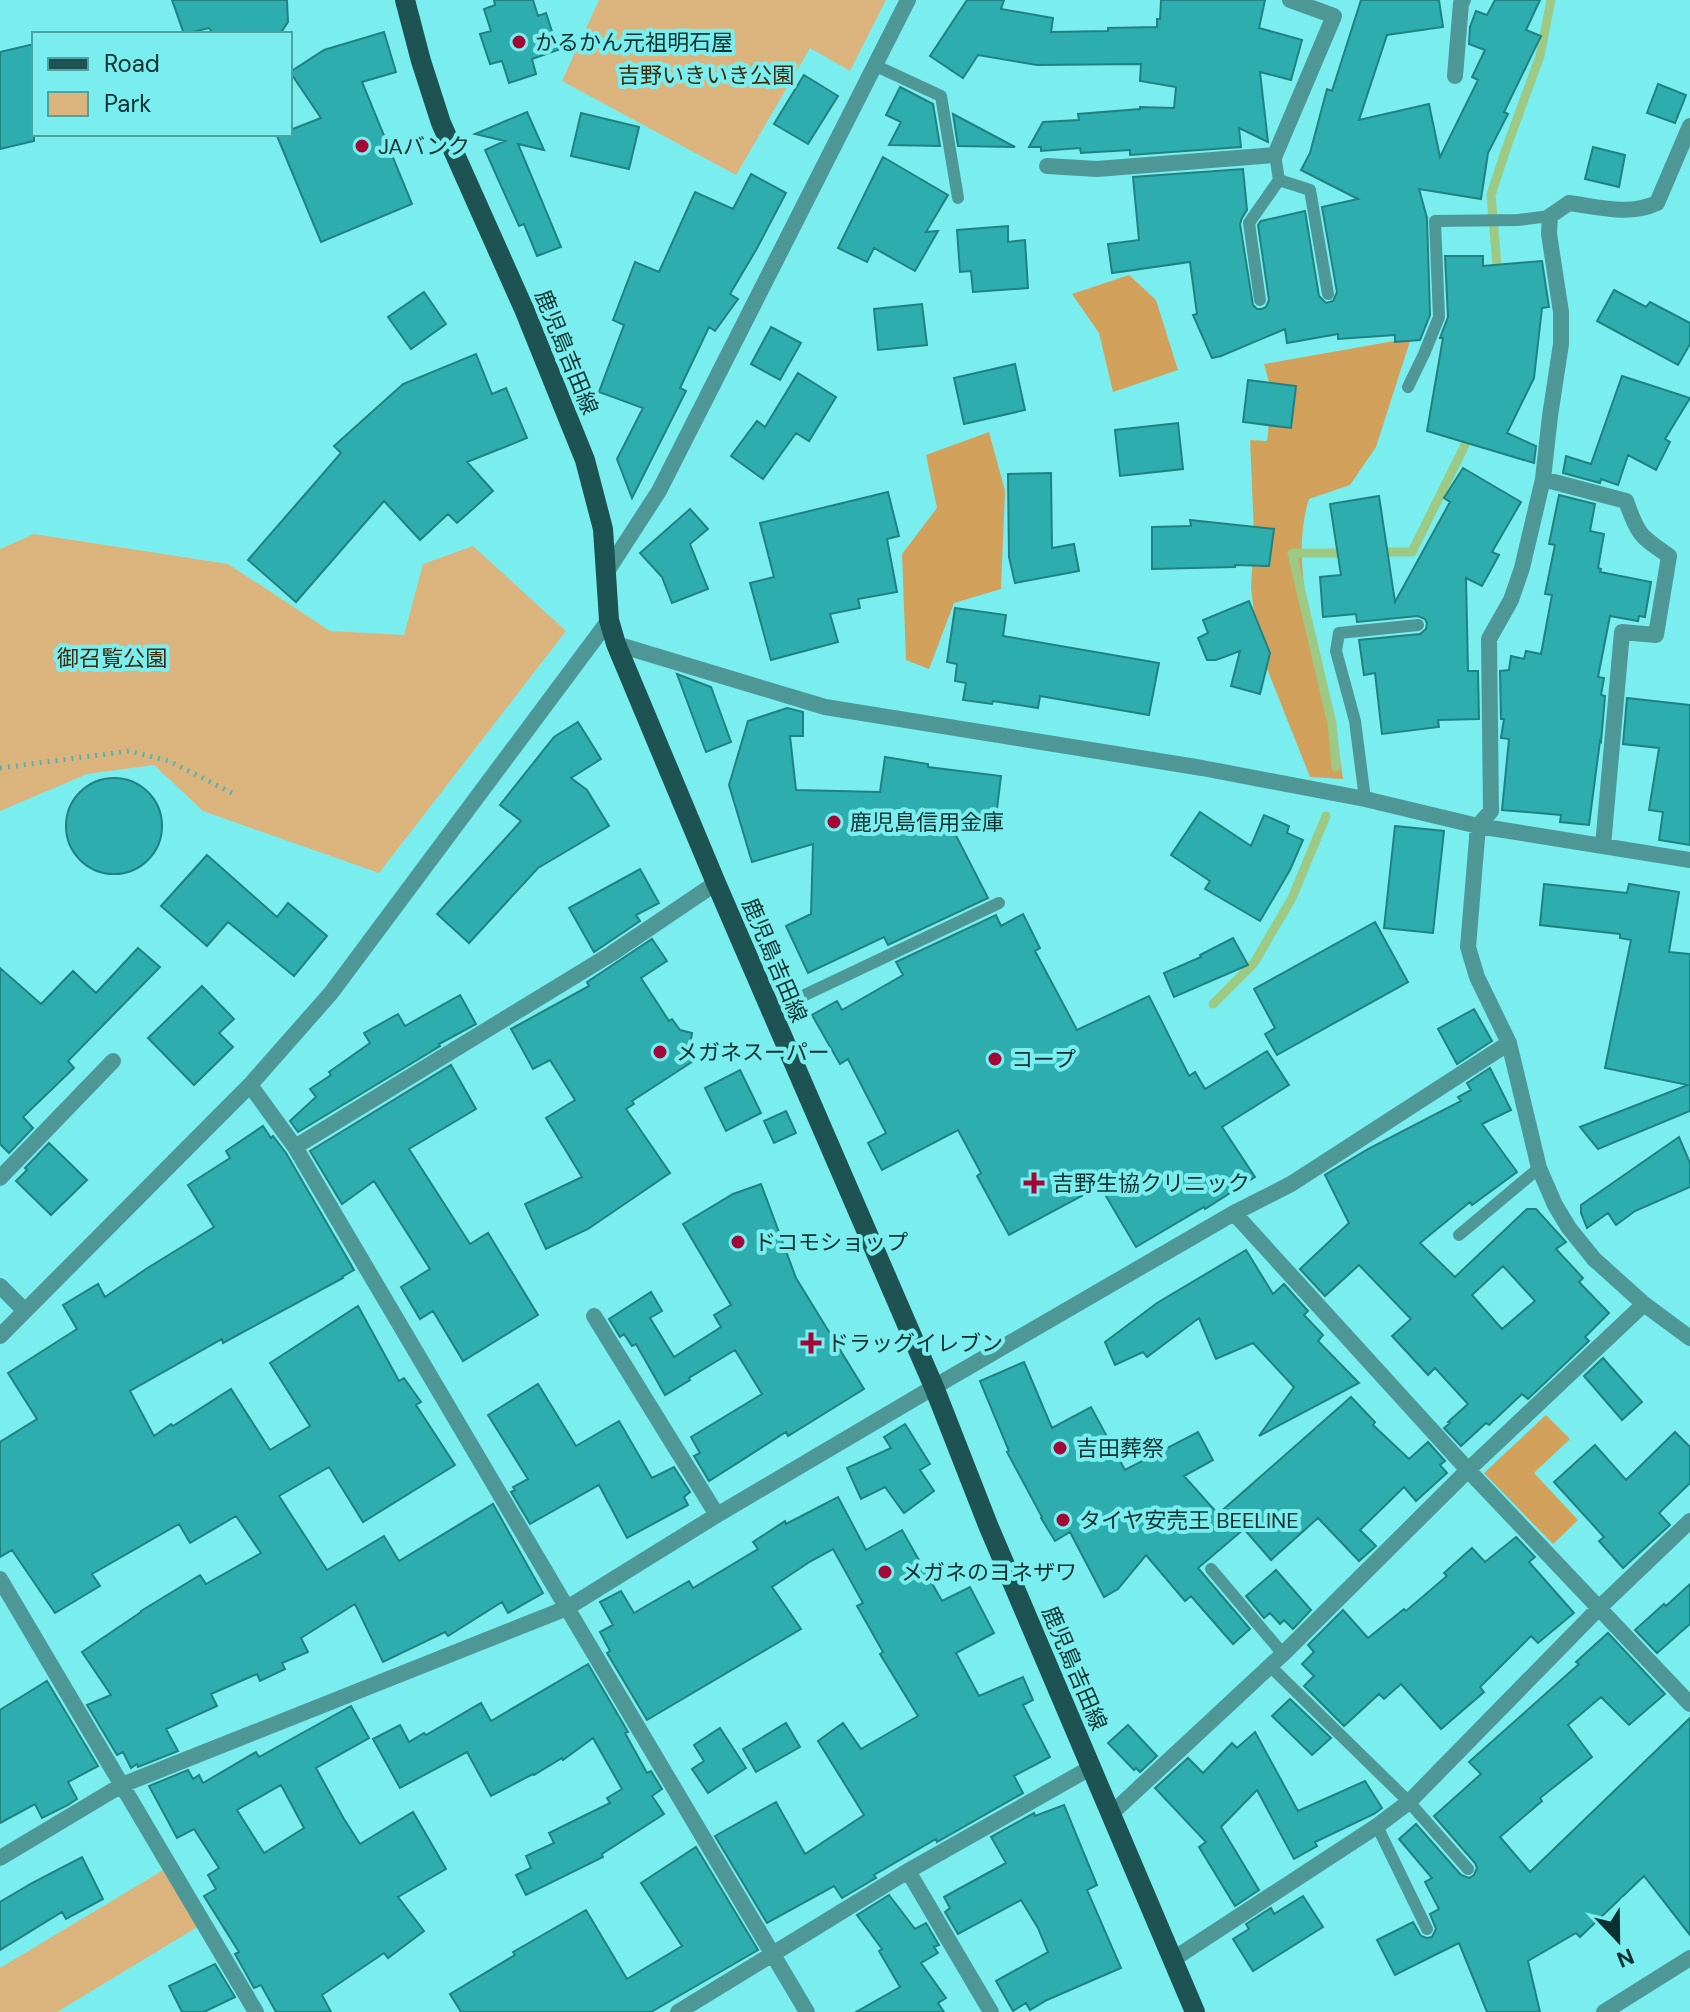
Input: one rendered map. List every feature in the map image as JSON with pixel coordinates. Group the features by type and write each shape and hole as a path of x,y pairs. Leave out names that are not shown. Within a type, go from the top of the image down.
{"main road":[{"name":"鹿児島吉田線","path":"405,0 441,123 524,309 585,460 603,529 609,620 616,644 934,1387 988,1525 1195,2012"}],"street":[{"path":"606,573 659,491 908,0"},
{"path":"1047,166 1097,169 1275,155 1334,16 1290,0"},
{"path":"1455,76 1463,0"},
{"path":"1690,126 1657,203 1631,211 1569,203 1550,216 1549,234 1561,312 1561,344 1543,479 1522,568 1511,600 1489,639 1491,811 1478,826 1468,947 1477,977 1509,1043 1539,1168 1555,1205 1594,1259 1644,1304 1690,1338"},
{"path":"1543,479 1626,501 1642,538 1669,556 1656,635 1622,632 1603,846"},
{"path":"0,1336 250,1085 331,993 609,620"},
{"path":"616,644 825,707 1202,768 1365,799 1478,826 1690,860"},
{"path":"295,1147 611,954 716,883"},
{"path":"0,1858 122,1785 567,1608 934,1387 1234,1213 1291,1184 1509,1043"},
{"path":"0,1178 113,1061"},
{"path":"250,1085 295,1147 807,2012"},
{"path":"1234,1213 1468,1470 1690,1704"},
{"path":"0,1286 24,1310"},
{"path":"1112,1813 1283,1654 1468,1470 1644,1304"},
{"path":"594,1316 717,1515"},
{"path":"1172,1960 1409,1802 1600,1607 1690,1521"},
{"path":"0,1579 256,2012"},
{"path":"678,2012 908,1871 1092,1767"},
{"path":"908,1871 991,2012"},
{"path":"1604,2012 1690,1958"}],"lane":[{"path":"874,65 941,96 958,198"},
{"path":"1260,300 1249,223 1279,180 1275,155"},
{"path":"1279,180 1310,190 1328,294"},
{"path":"1408,387 1439,317 1435,221 1518,220 1550,216"},
{"path":"1365,799 1355,721 1336,651 1339,633 1418,625"},
{"path":"771,1011 999,903"},
{"path":"1459,1235 1539,1168"},
{"path":"1211,1569 1283,1654"},
{"path":"1270,1666 1409,1802 1468,1869"},
{"path":"1377,1826 1427,1929"}],"path":[{"path":"0,768 129,751 169,761 232,793"}],"green space":[{"name":"吉野いきいき公園","path":"599,0 886,0 850,71 810,48 736,175 562,81"},
{"name":"御召覧公園","path":"34,534 228,564 330,631 404,635 423,564 473,546 566,631 379,873 203,811 154,765 87,774 0,811 0,549"},
{"path":"165,1869 199,1926 57,2012 0,2012 0,1968"}],"shaded area":[{"path":"1129,275 1156,300 1178,370 1113,392 1099,333 1072,294"},
{"path":"1411,338 1376,447 1350,485 1309,499 1302,549 1306,600 1332,710 1343,779 1310,777 1258,646 1251,588 1254,534 1250,440 1267,441 1272,393 1264,364"},
{"path":"989,432 1005,491 1001,589 954,603 929,669 906,660 902,554 937,508 926,455"},
{"path":"1546,1415 1570,1439 1534,1473 1578,1520 1553,1544 1484,1473"}],"building":[{"path":"172,0 287,0 288,22 281,32 212,32 209,28 183,32"},
{"name":"かるかん元祖明石屋","path":"494,0 533,0 538,16 546,13 558,50 532,59 536,74 509,83 502,61 490,64 480,34 491,31 484,9 495,5"},
{"path":"967,0 1004,0 1001,9 1053,18 1051,32 1157,27 1161,0 1265,0 1259,28 1302,40 1291,80 1260,72 1268,142 1239,128 1241,147 1130,155 1130,150 1081,153 1080,148 1041,151 1041,147 1029,147 1043,122 1079,120 1078,114 1140,107 1174,108 1176,87 1140,81 1141,64 1037,65 978,55 963,78 930,56"},
{"path":"1361,0 1439,0 1443,27 1387,35 1359,120 1429,104 1440,157 1478,80 1472,77 1485,50 1469,44 1470,27 1476,11 1487,15 1495,0 1540,0 1526,30 1541,36 1488,153 1481,199 1419,189 1427,218 1430,315 1420,340 1395,342 1395,335 1338,339 1338,334 1287,343 1285,329 1212,358 1193,315 1197,314 1190,262 1112,273 1108,244 1139,240 1133,177 1243,169 1247,210 1240,224 1253,305 1262,309 1269,300 1258,225 1261,221 1305,211 1319,296 1326,303 1333,301 1337,292 1322,207 1358,199 1301,170 1310,153 1327,89 1332,91"},
{"path":"384,32 396,72 362,82 412,204 321,242 277,136 292,136 292,129 321,118 292,71 324,50"},
{"path":"32,44 34,141 0,149 0,52"},
{"path":"804,75 838,96 808,144 774,124"},
{"path":"1658,84 1686,95 1675,123 1647,113"},
{"path":"900,87 933,104 940,146 889,145 901,122 886,115"},
{"path":"527,112 544,150 518,144 561,247 537,256 524,224 519,226 485,150 505,141 475,134"},
{"path":"581,113 639,127 629,169 571,156"},
{"path":"953,114 1015,147 958,146"},
{"path":"1593,147 1625,155 1619,187 1585,179"},
{"path":"883,157 948,195 926,232 938,231 915,271 874,248 867,262 838,248"},
{"path":"751,174 786,193 730,294 738,299 715,331 709,327 680,388 686,391 632,498 617,459 643,408 599,392 624,325 613,320 635,262 659,272 695,192 733,209"},
{"path":"1008,226 1008,242 1025,240 1028,288 973,292 971,271 960,272 957,230"},
{"path":"1445,256 1483,256 1483,266 1542,261 1549,307 1542,308 1534,378 1507,433 1536,446 1534,463 1427,431 1443,338 1440,338 1448,317"},
{"path":"1614,290 1646,307 1650,302 1690,323 1690,344 1678,365 1597,321"},
{"path":"424,292 446,324 411,349 388,317"},
{"path":"922,304 927,345 878,350 874,309"},
{"path":"771,327 801,343 780,380 751,364"},
{"path":"476,354 492,394 506,388 527,438 467,462 493,491 457,523 448,514 420,540 384,501 296,602 248,560 341,453 334,446 403,384"},
{"path":"1015,364 1025,410 964,424 954,378"},
{"path":"798,373 836,397 809,441 796,433 763,479 731,456 757,421 765,427"},
{"path":"1622,376 1690,398 1665,439 1670,442 1656,470 1628,455 1618,485 1563,473 1566,456 1591,464"},
{"path":"1248,380 1296,386 1291,428 1243,422"},
{"path":"1178,423 1183,469 1120,476 1115,430"},
{"path":"1463,468 1521,502 1492,552 1499,555 1482,586 1466,578 1468,671 1478,671 1479,719 1438,720 1439,727 1382,734 1375,673 1364,675 1359,640 1420,634 1427,623 1418,616 1357,622 1356,614 1323,617 1320,577 1341,575 1330,504 1379,496 1395,602 1450,502 1444,498"},
{"path":"1051,473 1052,548 1074,544 1079,571 1015,583 1009,557 1008,474"},
{"path":"888,492 899,536 887,539 897,592 858,599 860,608 830,614 838,642 771,660 750,583 774,577 760,523"},
{"path":"1559,495 1595,504 1590,531 1604,534 1598,568 1600,572 1651,582 1645,617 1639,616 1638,621 1610,616 1598,677 1604,678 1601,695 1605,696 1589,825 1560,822 1561,815 1502,810 1509,739 1501,738 1504,719 1501,719 1500,671 1509,670 1511,656 1524,659 1526,651 1541,654 1552,595 1545,594 1555,545 1549,544"},
{"path":"690,509 708,529 690,544 708,589 672,603 662,577 640,553"},
{"path":"1190,520 1274,529 1269,566 1152,569 1152,527 1191,526"},
{"path":"1249,601 1270,653 1260,694 1231,686 1240,651 1207,660 1198,638 1208,633 1203,620"},
{"path":"955,608 1006,615 1003,636 1159,663 1149,715 1040,696 1038,708 963,700 966,683 955,681 957,664 947,662"},
{"path":"677,674 711,687 731,742 706,752"},
{"path":"1627,698 1690,705 1690,845 1659,840 1663,812 1649,810 1659,748 1623,744"},
{"path":"787,708 803,712 803,736 790,736 796,790 880,792 885,757 928,764 928,767 1001,776 995,825 948,820 988,898 888,945 884,937 808,973 786,926 811,914 813,844 752,862 729,785 748,721"},
{"path":"578,722 601,759 571,778 587,790 609,826 538,868 469,943 437,914 521,821 500,805 554,737"},
{"path":"114,778 132,781 148,792 159,808 162,826 159,844 148,860 132,871 114,874 96,871 80,860 69,844 66,826 69,808 80,792 96,781"},
{"path":"1200,812 1251,846 1264,815 1289,826 1287,833 1303,840 1290,870 1260,921 1205,889 1210,881 1171,855"},
{"path":"1395,826 1444,831 1433,933 1384,928"},
{"path":"207,855 277,917 288,903 327,936 294,976 228,922 207,946 161,906"},
{"path":"640,869 659,903 636,915 640,921 594,952 569,908"},
{"path":"1544,884 1627,893 1629,884 1679,892 1669,952 1690,954 1690,1111 1598,1149 1580,1127 1688,1085 1605,1068 1631,940 1620,938 1620,934 1540,925"},
{"path":"1023,914 1040,948 1035,951 1077,1030 1149,996 1189,1076 1195,1072 1205,1089 1267,1051 1289,1085 1222,1127 1255,1177 1136,1247 1100,1186 1009,1235 977,1176 981,1173 958,1130 882,1170 868,1143 886,1133 848,1059 840,1064 812,1015 837,1001 842,1010 903,975 896,962 996,915 1001,926"},
{"path":"1375,922 1408,982 1277,1055 1265,1034 1275,1028 1254,989"},
{"path":"1233,938 1248,965 1174,997 1164,973 1201,957"},
{"path":"652,939 667,961 641,978 669,1021 672,1019 680,1030 692,1033 690,1046 698,1058 632,1101 634,1104 626,1109 670,1173 588,1229 546,1249 525,1204 582,1177 546,1118 575,1100 550,1060 533,1069 511,1029 589,986 587,982"},
{"path":"138,948 160,967 68,1061 74,1068 23,1117 33,1128 9,1153 0,1144 0,968 41,1004 73,971 96,993"},
{"path":"202,986 234,1019 219,1033 233,1047 194,1085 148,1038"},
{"path":"460,995 476,1024 298,1132 290,1121 316,1097 310,1089 370,1043 364,1033 398,1014 405,1026"},
{"path":"1474,1009 1492,1041 1457,1064 1438,1029"},
{"path":"451,1065 476,1109 409,1149 470,1244 488,1233 538,1315 463,1361 433,1311 420,1319 401,1287 430,1269 374,1181 342,1204 310,1151"},
{"path":"1490,1068 1511,1110 1482,1124 1517,1172 1472,1205 1470,1202 1420,1243 1455,1277 1527,1209 1536,1209 1566,1242 1556,1249 1583,1278 1579,1282 1609,1313 1585,1337 1589,1341 1528,1399 1522,1394 1461,1446 1444,1428 1468,1404 1435,1368 1428,1375 1392,1336 1411,1319 1359,1265 1325,1296 1300,1269 1349,1223 1325,1175 1461,1101 1458,1097 1471,1090 1467,1083","holes":["1503,1266 1535,1301 1502,1329 1472,1295"]},
{"path":"740,1070 761,1113 726,1131 705,1088"},
{"path":"786,1111 796,1133 774,1143 764,1121"},
{"path":"263,1126 286,1153 354,1270 130,1391 154,1436 231,1389 270,1450 310,1426 270,1363 358,1306 399,1381 404,1378 421,1402 416,1405 455,1465 363,1522 329,1467 279,1496 327,1570 384,1536 399,1561 493,1504 543,1593 508,1613 502,1602 448,1636 445,1632 383,1662 355,1604 301,1638 308,1652 282,1663 285,1669 260,1681 257,1674 211,1694 217,1706 166,1729 178,1751 131,1768 123,1752 117,1755 87,1705 111,1695 82,1652 200,1575 206,1584 261,1553 236,1516 190,1543 179,1524 92,1574 100,1586 55,1613 12,1550 0,1557 0,1442 37,1419 8,1373 77,1329 63,1305 98,1284 105,1297 214,1227 188,1185 230,1158 226,1151"},
{"path":"1679,1137 1690,1163 1690,1187 1635,1211 1616,1225 1608,1213 1587,1228 1581,1205"},
{"path":"49,1143 87,1180 51,1215 16,1181"},
{"path":"761,1184 796,1278 864,1389 788,1436 786,1432 709,1481 694,1456 700,1453 691,1437 762,1394 735,1350 665,1395 636,1344 632,1346 624,1334 620,1337 609,1319 651,1292 662,1311 650,1318 674,1357 721,1327 714,1315 731,1305 683,1224 733,1194"},
{"path":"1246,1250 1273,1294 1284,1284 1308,1311 1304,1315 1323,1335 1318,1341 1359,1383 1259,1436 1294,1387 1253,1343 1216,1359 1199,1318 1147,1357 1143,1352 1115,1365 1105,1342 1157,1303"},
{"path":"1603,1358 1642,1402 1622,1420 1584,1376"},
{"path":"1024,1362 1052,1428 1091,1407 1125,1470 1198,1432 1213,1460 1184,1476 1218,1514 1351,1397 1375,1422 1373,1425 1409,1459 1428,1442 1445,1461 1440,1465 1447,1473 1416,1501 1404,1487 1360,1530 1376,1546 1359,1561 1318,1518 1271,1560 1244,1529 1198,1568 1250,1629 1233,1644 1191,1596 1185,1601 1146,1555 1118,1589 1104,1597 1070,1532 1055,1541 1007,1452 980,1381"},
{"path":"538,1384 576,1446 619,1421 652,1478 674,1467 690,1492 684,1497 688,1505 627,1538 599,1485 530,1524 511,1492 515,1490 513,1487 528,1479 488,1415"},
{"path":"905,1424 930,1464 920,1470 934,1491 904,1513 885,1487 861,1499 847,1468 891,1448 884,1437"},
{"path":"1675,1432 1690,1447 1690,1483 1659,1513 1670,1525 1623,1568 1599,1541 1604,1537 1554,1482 1595,1445 1626,1480"},
{"path":"838,1497 866,1550 902,1530 942,1601 970,1587 994,1633 956,1653 979,1696 1023,1677 1033,1700 1023,1705 1050,1757 1014,1776 1023,1793 937,1842 936,1839 874,1875 876,1878 842,1898 834,1886 767,1923 715,1836 776,1802 805,1854 864,1815 818,1741 843,1723 861,1749 918,1716 880,1654 883,1652 857,1606 863,1603 833,1549 772,1587 801,1629 647,1720 607,1653 610,1651 600,1632 613,1625 600,1602 621,1591 634,1613 689,1581 693,1588 758,1549 753,1542 785,1521 786,1524"},
{"path":"1516,1537 1535,1557 1529,1562 1574,1613 1538,1643 1531,1636 1480,1687 1484,1692 1441,1729 1401,1684 1384,1699 1379,1694 1344,1726 1304,1686 1314,1676 1302,1664 1314,1652 1308,1645 1343,1610 1368,1638 1447,1576 1444,1573 1472,1548 1485,1562"},
{"path":"1276,1570 1311,1610 1293,1629 1284,1620 1280,1624 1270,1613 1264,1618 1246,1596"},
{"path":"1690,1584 1690,1624 1657,1653 1635,1630"},
{"path":"1608,1633 1665,1694 1629,1725 1601,1697 1568,1725 1592,1757 1540,1798 1542,1801 1500,1837 1530,1872 1690,1718 1690,1935 1644,1876 1580,1937 1576,1933 1528,1961 1540,2012 1487,2012 1459,1943 1395,1975 1377,1940 1413,1922 1421,1936 1432,1937 1436,1929 1430,1914 1439,1909 1425,1882 1432,1878 1399,1839 1416,1824 1461,1875 1469,1878 1474,1875 1477,1868 1475,1863 1434,1816 1481,1774 1469,1762 1579,1664 1576,1662"},
{"path":"588,1664 628,1732 625,1733 647,1773 651,1771 662,1789 652,1796 664,1814 602,1854 603,1857 526,1895 516,1875 531,1868 526,1856 554,1843 549,1833 610,1803 607,1798 622,1789 593,1738 563,1760 491,1796 467,1752 400,1788 373,1739 400,1725 409,1742 481,1703 491,1721"},
{"path":"47,1681 98,1766 68,1782 77,1799 68,1805 42,1818 35,1804 0,1823 0,1710"},
{"path":"1290,1699 1331,1738 1312,1755 1272,1716"},
{"path":"351,1706 369,1738 316,1768 344,1819 360,1844 413,1812 446,1869 398,1897 424,1931 388,1958 384,1953 322,1995 331,2012 276,2012 261,1985 254,1988 235,1954 239,1952 204,1896 216,1889 208,1875 219,1868 194,1829 177,1838 149,1786 188,1770 193,1779 199,1775 203,1783 256,1752 259,1757","holes":["281,1785 304,1828 264,1853 237,1810"]},
{"path":"786,1723 800,1747 756,1772 743,1749"},
{"path":"1128,1725 1157,1756 1140,1772 1136,1768 1134,1770 1108,1743"},
{"path":"720,1728 746,1768 708,1793 692,1769 704,1761 694,1745"},
{"path":"1255,1732 1298,1811 1365,1781 1382,1808 1315,1842 1317,1846 1294,1859 1257,1790 1221,1827 1259,1890 1235,1906 1199,1847 1206,1842 1155,1788 1188,1758 1203,1773 1232,1743 1237,1748"},
{"path":"1064,1805 1097,1885 1087,1890 1121,1968 1030,2010 1026,2003 1013,2011 996,1981 1048,1952 1038,1928 1021,1900 958,1934 945,1912 950,1908 944,1897 1006,1863 991,1837 1034,1813 1035,1816"},
{"path":"696,1847 758,1950 651,2012 461,2012 450,1994 515,1955 513,1952 586,1910 627,1979 682,1946 641,1883"},
{"path":"82,1857 103,1899 66,1919 62,1912 0,1950 0,1902"},
{"path":"889,1895 915,1929 926,1923 939,1945 934,1947 938,1953 921,1963 946,1998 938,2003 944,2012 856,2012 900,1987 879,1951 882,1949 857,1915"},
{"path":"1303,1896 1323,1927 1253,1971 1233,1939 1249,1929 1246,1924 1271,1908 1274,1914"},
{"path":"215,1964 235,1997 204,2012 182,2012 169,1986"}],"waterway":[{"path":"1498,277 1491,195 1540,56 1551,0"},
{"path":"1377,552 1412,552 1470,431"},
{"path":"1336,767 1332,724 1292,553 1350,553"},
{"path":"1213,1004 1254,963 1292,898 1326,816"}],"place":[{"name":"かるかん元祖明石屋","path":"519,42"},
{"name":"JAバンク","path":"362,146"},
{"name":"鹿児島信用金庫","path":"834,822"},
{"name":"メガネスーパー","path":"660,1052"},
{"name":"コープ","path":"995,1059"},
{"name":"吉野生協クリニック","path":"1034,1183"},
{"name":"ドコモショップ","path":"738,1242"},
{"name":"ドラッグイレブン","path":"811,1343"},
{"name":"吉田葬祭","path":"1060,1448"},
{"name":"タイヤ安売王 BEELINE","path":"1063,1520"},
{"name":"メガネのヨネザワ","path":"885,1572"}]}
